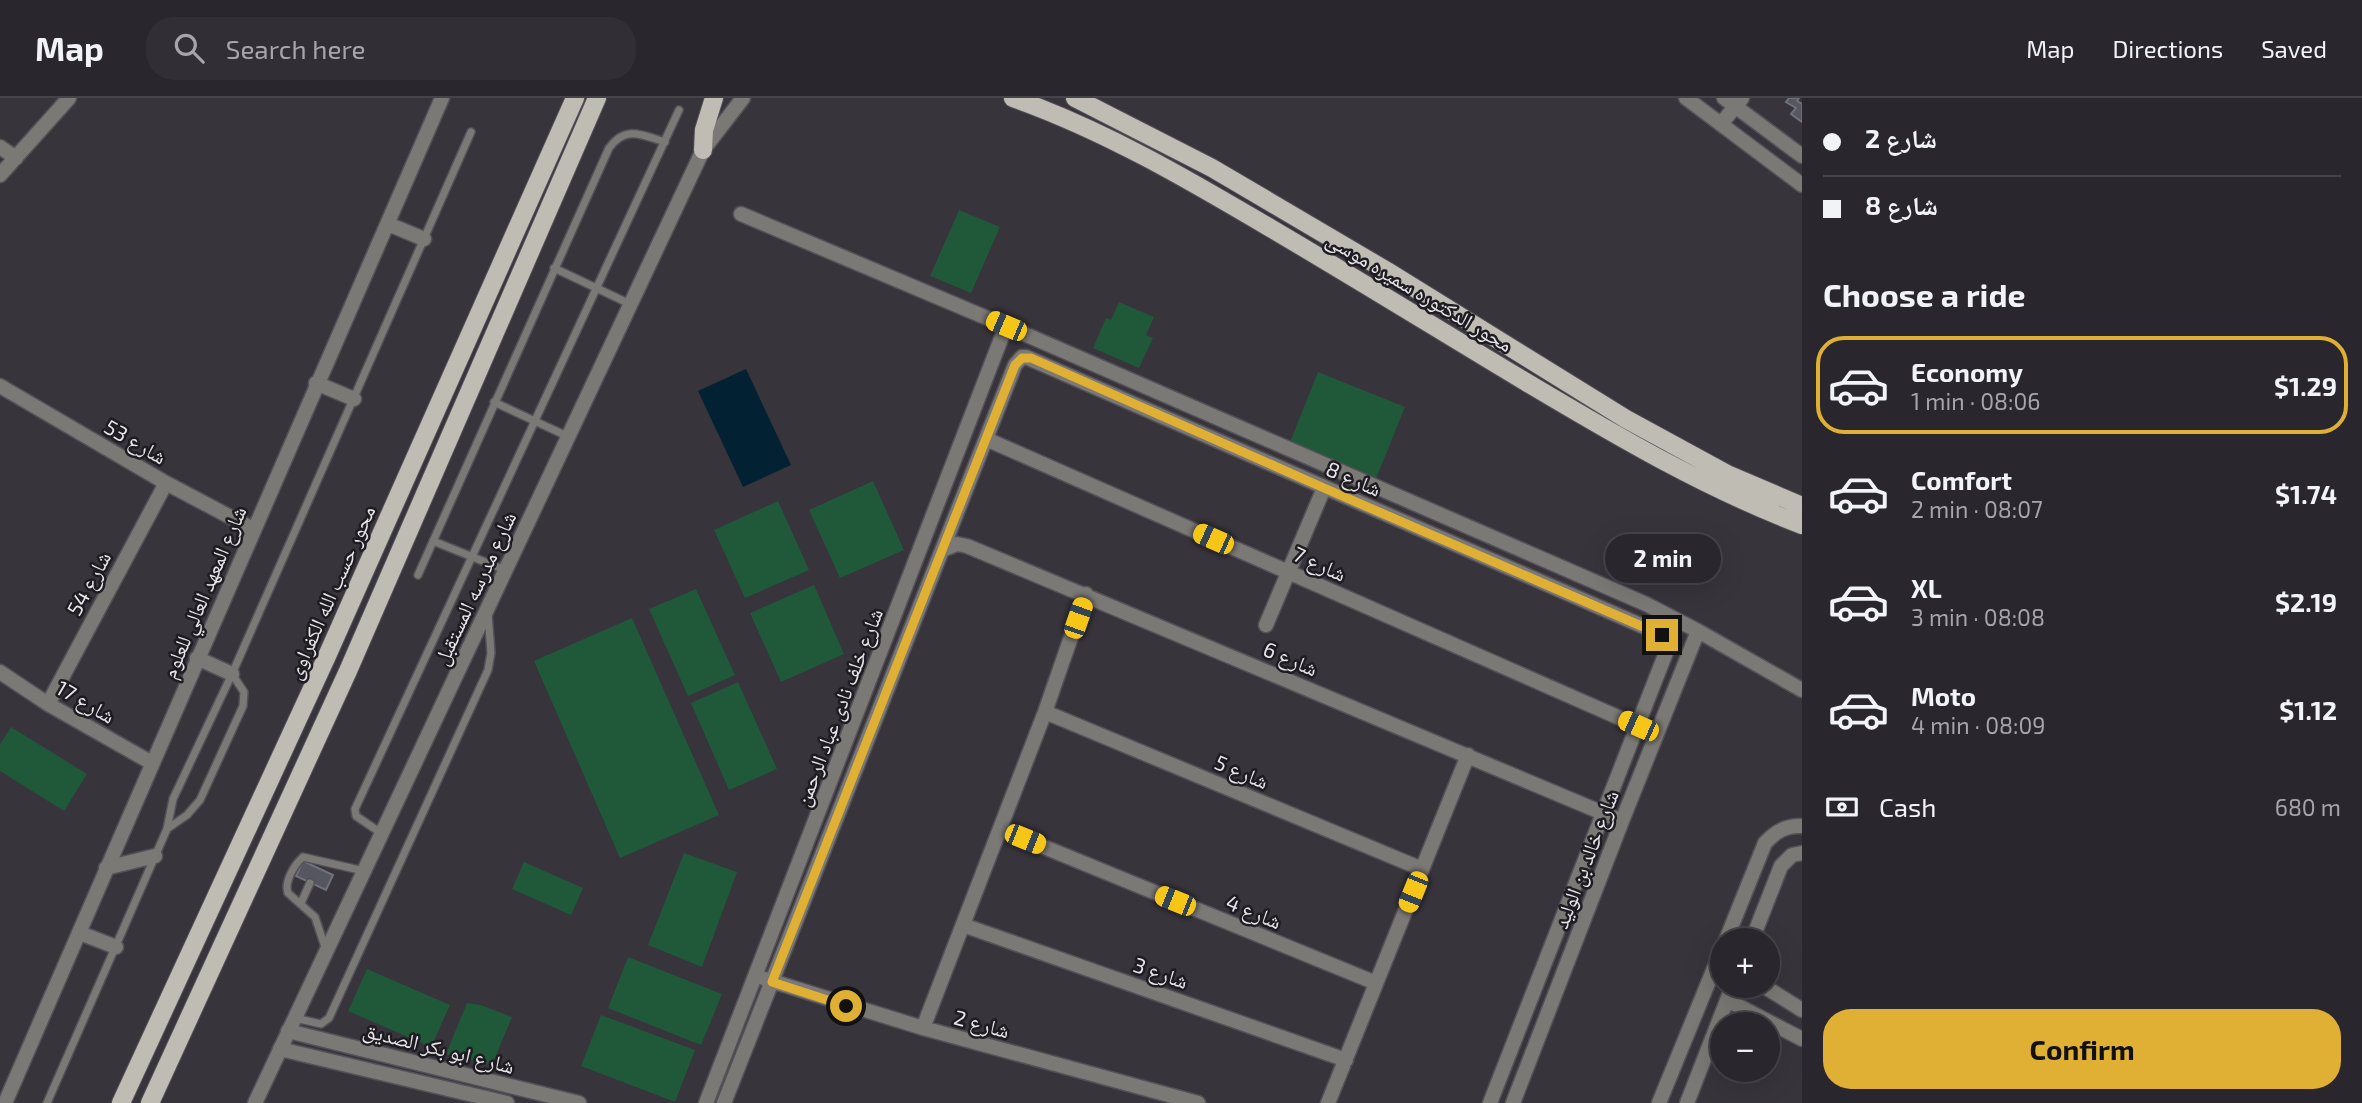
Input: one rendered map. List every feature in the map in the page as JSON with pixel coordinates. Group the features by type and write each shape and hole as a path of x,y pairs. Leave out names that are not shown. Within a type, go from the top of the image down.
{"main road":[{"name":"محور حسب الله الكفراوى","path":"121,1103 327,656 575,98"},
{"path":"150,1103 348,671 597,98"},
{"path":"703,150 704,130 715,98"},
{"name":"محور الدكتوره سميره موسى","path":"1013,98 1039,107 1166,168 1282,234 1615,435 1718,489 1802,525"},
{"name":"محور الدكتوره سميره موسى","path":"1075,98 1212,168 1387,271 1626,419 1727,474 1802,506"}],"street":[{"path":"0,175 69,98"},
{"name":"شارع المعهد العالي للعلوم","path":"8,1102 197,658 442,98"},
{"name":"شارع مدرسه المستقبل","path":"255,1103 703,150 743,98"},
{"path":"1686,98 1802,185"},
{"path":"1721,124 1734,101 1802,156"},
{"path":"0,147 16,158"},
{"path":"741,214 1646,604 1802,690"},
{"path":"388,224 424,239"},
{"name":"شارع خلف نادى عباد الرحمن","path":"706,1103 757,977 1006,326"},
{"name":"شارع 8","path":"1015,365 1022,358 1031,358 1662,635 1668,643 1668,650"},
{"name":"شارع خلف نادى عباد الرحمن","path":"724,1103 1015,365"},
{"path":"316,383 354,400"},
{"name":"شارع 53","path":"0,386 253,529"},
{"name":"شارع 7","path":"986,439 1638,726"},
{"name":"شارع 54","path":"48,704 166,482"},
{"path":"1266,625 1324,488"},
{"path":"929,531 944,544"},
{"name":"شارع 6","path":"944,544 963,545 1086,594 1622,821"},
{"path":"923,1028 1045,712 1086,594"},
{"name":"شارع خالد بن الوليد","path":"1516,1102 1622,821 1698,631"},
{"name":"شارع خالد بن الوليد","path":"1490,1103 1668,650"},
{"path":"197,658 232,674"},
{"name":"شارع 17","path":"0,672 48,704 152,763"},
{"name":"شارع 5","path":"1045,712 1422,869"},
{"path":"1328,1103 1468,755"},
{"path":"1731,928 1765,843 1773,834 1784,828 1802,826"},
{"name":"شارع 4","path":"1000,829 1377,983"},
{"path":"1757,928 1782,866 1792,855 1802,853"},
{"path":"106,869 155,856"},
{"name":"شارع 3","path":"963,925 1346,1060"},
{"path":"80,933 117,947"},
{"name":"شارع 2","path":"757,977 923,1028 1198,1103"},
{"path":"1659,1103 1710,979"},
{"path":"1780,996 1802,1010"},
{"path":"1723,1012 1727,1000 1802,1039"},
{"path":"1697,1012 1710,1018"},
{"name":"شارع ابو بكر الصديق","path":"291,1024 319,1039 579,1103"},
{"path":"311,1056 319,1039"},
{"path":"1687,1103 1710,1045"},
{"name":"شارع ابو بكر الصديق","path":"279,1049 458,1097 507,1103"}],"lane":[{"path":"382,833 356,816 354,811 679,110"},
{"path":"47,1103 167,828 173,799 232,674 471,132"},
{"path":"418,575 609,148 615,139 631,133 665,142"},
{"path":"554,268 630,304"},
{"path":"494,402 569,437"},
{"path":"433,541 505,570"},
{"path":"291,1024 321,1024 329,1018 488,670 491,653 487,608"},
{"path":"167,828 187,815 200,800 243,706 244,692 232,674"},
{"path":"326,951 318,923 301,903 288,893 287,883 299,859 307,857 318,864 364,871"},
{"path":"301,903 310,883"}],"green space":[{"path":"959,210 1000,227 971,293 930,276"},
{"path":"1119,302 1154,317 1146,335 1153,338 1139,368 1093,348 1106,318 1111,320"},
{"path":"1318,372 1405,407 1375,481 1288,447"},
{"path":"873,481 904,550 840,578 809,510"},
{"path":"778,501 809,570 745,598 714,530"},
{"path":"814,585 844,654 781,682 750,613"},
{"path":"696,589 735,675 688,696 649,609"},
{"path":"632,618 719,815 620,858 534,661"},
{"path":"738,682 777,769 729,790 691,703"},
{"path":"11,727 87,774 64,811 0,771 0,744"},
{"path":"684,853 737,872 702,967 648,945"},
{"path":"524,862 583,888 571,915 512,889"},
{"path":"628,957 722,994 701,1045 608,1008"},
{"path":"367,969 450,1005 431,1047 348,1011"},
{"path":"467,1003 481,1005 512,1017 492,1065 446,1054"},
{"path":"601,1015 695,1050 675,1102 581,1066"}],"water":[{"path":"746,369 791,465 743,487 698,391"}],"building":[{"path":"1789,98 1799,98 1797,101 1802,104 1802,122 1791,114 1796,108 1786,102"},
{"path":"303,861 333,875 326,890 296,876"}],"route":[{"path":"846,1006 772,982 1017,360 1031,358 1662,635"}]}
